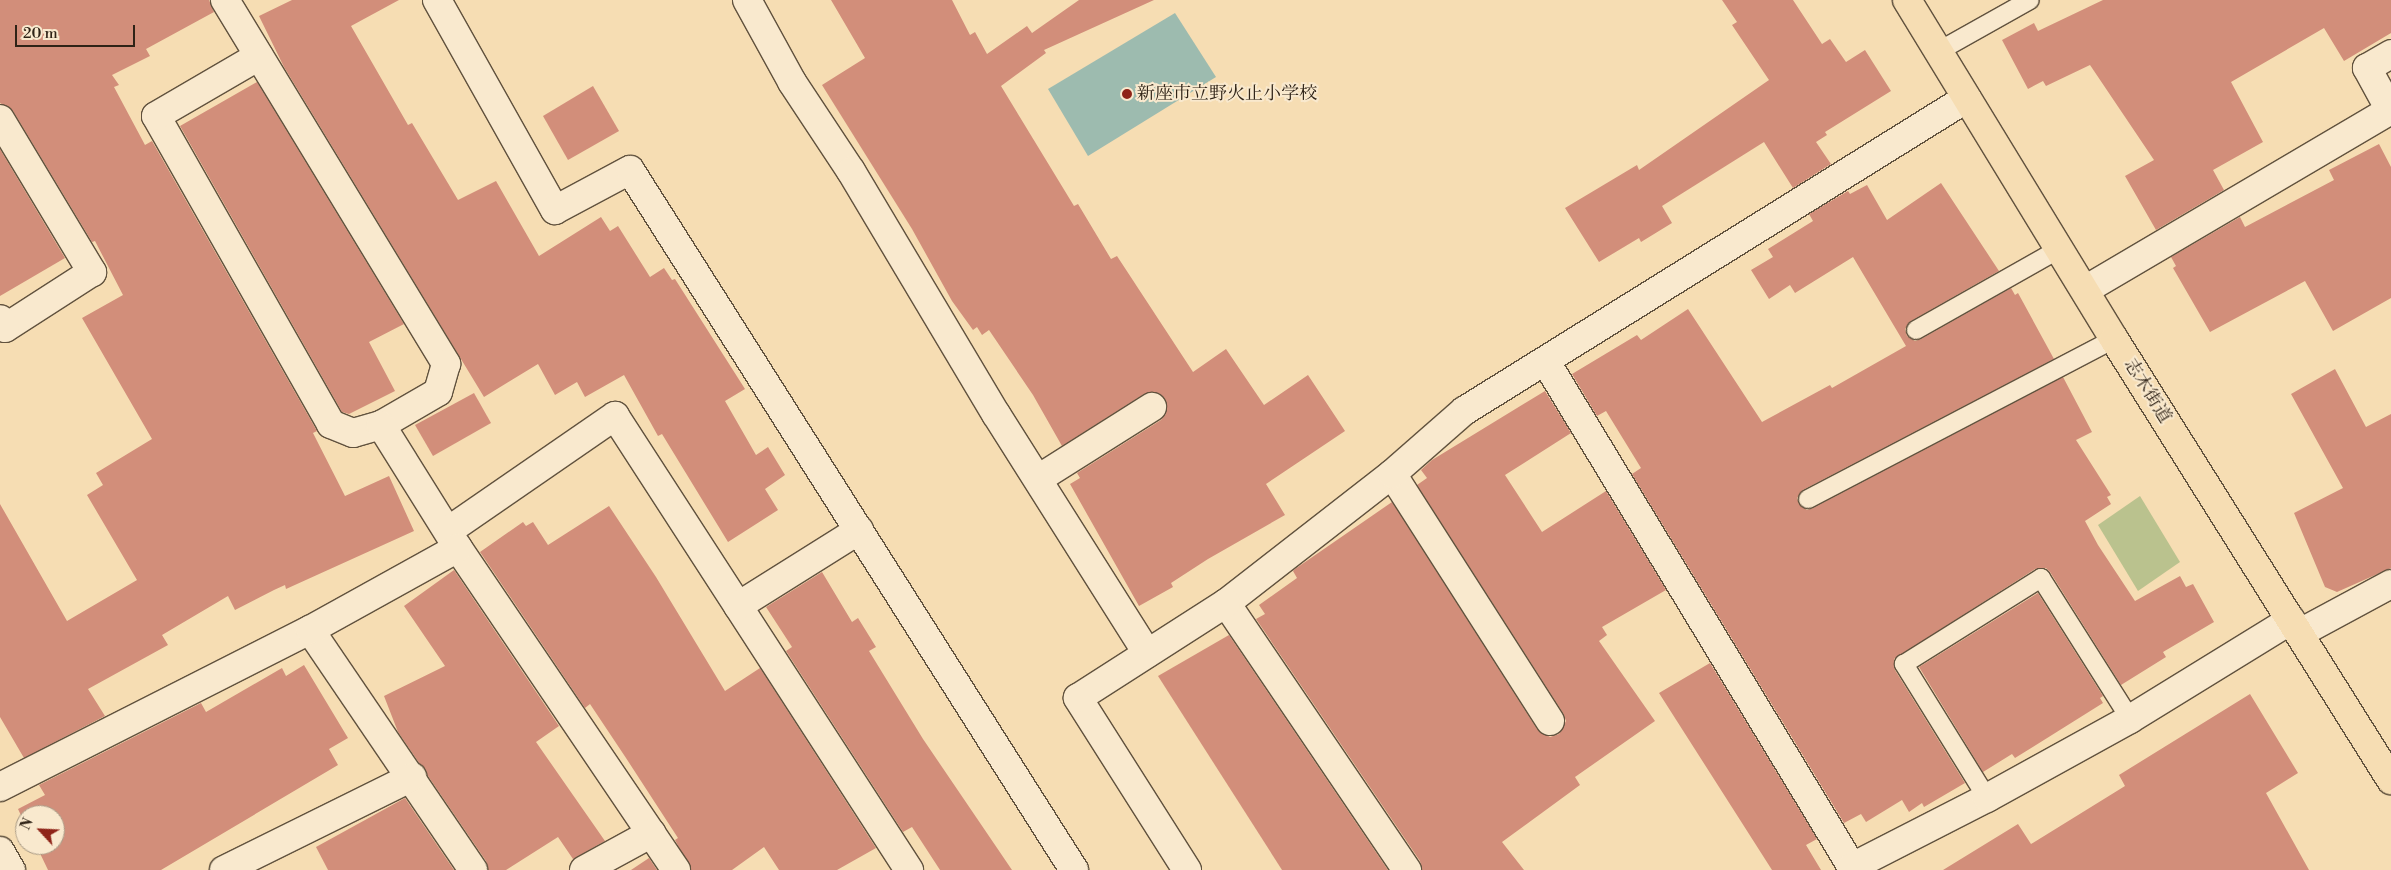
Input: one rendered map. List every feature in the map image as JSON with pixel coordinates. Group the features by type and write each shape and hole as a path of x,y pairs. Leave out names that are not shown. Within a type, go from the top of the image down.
{"main road":[{"name":"志木街道","path":"1907,0 2114,339 2391,780"}],"street":[{"path":"225,0 259,56 446,364 438,392 381,425 353,433 331,424 156,116 259,56"},
{"path":"437,0 556,210 630,170 1074,870"},
{"path":"748,0 792,82 851,171 1038,479 1147,653"},
{"path":"2085,290 2390,110 2367,68 2391,54"},
{"path":"1186,870 1078,698 1226,603 1392,474 1464,411 1546,362 1967,98"},
{"path":"0,119 92,272 5,328 0,319"},
{"path":"1546,362 1852,867 1987,798 2296,626 2391,584"},
{"path":"1038,479 1152,407"},
{"path":"0,787 310,630 453,539 615,416 909,870"},
{"path":"381,425 453,539 676,870"},
{"path":"1392,474 1550,722"},
{"path":"738,606 858,530"},
{"path":"1226,603 1407,870"},
{"path":"310,630 412,777 473,870"},
{"path":"224,870 412,777"},
{"path":"584,870 652,833"},
{"path":"0,851 12,870"}],"lane":[{"path":"1939,51 2030,0"},
{"path":"1916,330 2059,249"},
{"path":"1808,500 2114,339"},
{"path":"1987,798 1904,664 2041,578 2130,719"}],"green space":[{"path":"2140,496 2180,562 2138,591 2098,525"}],"shaded area":[{"path":"1175,13 1216,77 1088,156 1048,89"}],"building":[{"path":"0,0 209,0 214,12 146,49 150,56 112,75 119,85 114,87 145,145 152,141 317,431 313,433 345,496 389,476 414,531 286,589 285,585 235,610 228,596 162,635 168,645 88,689 105,716 24,758 0,717 0,504 67,621 137,580 87,495 103,485 96,473 152,439 82,318 123,295 95,241 92,242 13,111 0,103"},
{"path":"292,0 399,0 351,26 408,125 412,123 458,200 496,181 539,256 601,217 610,231 618,226 650,277 664,268 672,280 675,279 745,389 725,401 756,455 768,447 785,475 765,489 778,510 728,542 662,434 658,436 624,375 585,397 577,382 555,395 538,364 484,397 284,67 259,16"},
{"path":"831,0 952,0 970,35 975,32 987,54 1027,26 1032,33 1079,0 1154,0 1044,50 1046,53 1001,86 1074,206 1078,204 1111,259 1117,256 1193,372 1226,349 1264,405 1308,375 1345,431 1266,484 1285,515 1208,559 1171,583 1173,587 1139,606 1070,484 1080,478 1077,473 1161,420 1166,414 1165,399 1159,393 1144,394 1062,446 1033,395 989,330 982,335 977,327 973,330 952,301 912,229 822,85 865,58"},
{"path":"1722,0 1793,0 1822,44 1830,39 1846,62 1865,50 1891,91 1825,132 1827,135 1816,142 1831,164 1793,188 1764,142 1662,206 1672,223 1641,242 1639,238 1599,262 1565,208 1637,165 1639,170 1769,80 1732,25 1737,22"},
{"path":"2103,0 2391,0 2391,33 2344,61 2324,28 2231,82 2263,142 2213,170 2224,190 2156,230 2125,176 2154,160 2090,65 2046,86 2043,81 2028,89 2002,40 2034,23 2038,31"},
{"path":"257,82 404,324 369,342 395,391 349,414 342,412 180,126"},
{"path":"593,86 619,131 568,160 543,116"},
{"path":"2379,144 2391,167 2391,298 2333,331 2305,281 2210,332 2173,268 2176,266 2171,257 2240,217 2245,227 2334,180 2329,170"},
{"path":"0,149 65,258 0,296"},
{"path":"1941,183 1999,271 1911,321 1905,329 1907,336 1915,341 1921,339 2011,288 2015,295 2018,293 2054,359 1803,490 1797,498 1799,504 1807,510 1813,508 2063,377 2092,432 2076,440 2111,495 2107,497 2111,504 2085,521 2098,545 2135,601 2180,576 2186,587 2193,584 2214,622 2163,652 2166,657 2121,685 2050,572 2046,568 2035,569 1894,659 1895,670 1965,783 1924,807 1922,803 1909,812 1902,800 1866,822 1861,814 1844,823 1632,474 1641,468 1606,411 1597,416 1572,374 1637,335 1641,340 1688,309 1762,422 1830,385 1832,388 1906,346 1853,257 1795,293 1790,285 1769,299 1751,270 1773,257 1768,249 1813,221 1809,214 1848,191 1850,194 1867,185 1887,220"},
{"path":"2335,369 2366,427 2391,414 2391,568 2337,592 2325,587 2294,513 2343,488 2291,394"},
{"path":"1545,391 1571,433 1505,475 1542,532 1606,491 1666,590 1602,627 1607,635 1599,641 1655,721 1575,777 1580,785 1502,842 1524,870 1422,870 1420,861 1256,619 1265,614 1259,605 1297,578 1293,571 1295,569 1392,502 1537,729 1550,737 1559,734 1566,721 1563,713 1417,485 1427,478 1421,470 1432,460"},
{"path":"474,393 491,423 433,456 415,425"},
{"path":"609,506 656,577 725,691 760,668 876,848 837,870 779,870 764,847 732,870 691,870 675,840 678,838 626,758 590,704 585,708 480,552 523,522 526,526 533,522 548,545"},
{"path":"454,570 559,726 536,742 605,841 573,859 558,837 506,870 488,870 486,861 398,732 384,696 445,666 404,606"},
{"path":"822,572 852,622 858,618 876,647 869,651 923,739 1012,870 940,870 912,827 903,832 786,651 792,647 766,607"},
{"path":"2038,593 2103,696 2100,698 2103,703 2015,758 2012,754 1983,772 1919,667"},
{"path":"1229,635 1388,870 1282,870 1158,676"},
{"path":"1710,663 1817,839 1806,845 1821,870 1772,870 1659,693"},
{"path":"304,665 348,738 329,749 338,765 161,870 48,870 41,855 65,855 65,805 26,805 45,795 39,785 201,703 206,712 282,668 286,676"},
{"path":"2250,694 2298,773 2266,793 2309,870 1943,870 2018,824 2031,844 2125,786 2119,775"},
{"path":"405,798 454,870 328,870 316,847"},
{"path":"649,858 657,870 631,870"}],"place":[{"name":"新座市立野火止小学校","path":"1127,94"}]}
